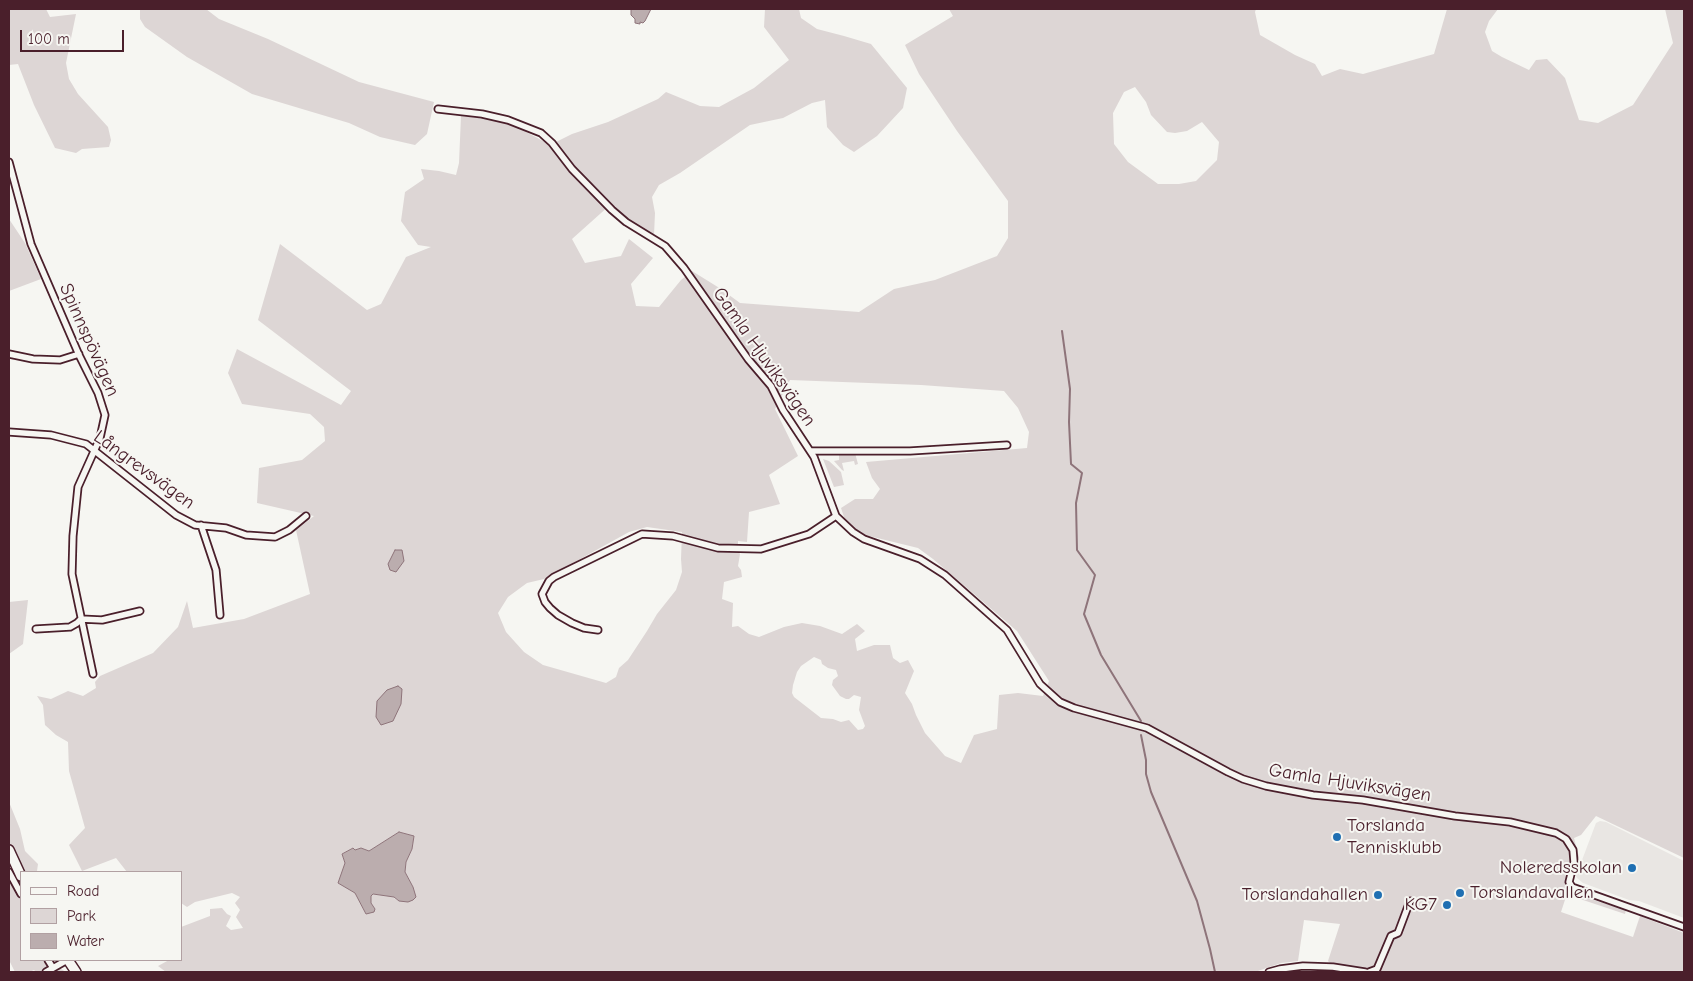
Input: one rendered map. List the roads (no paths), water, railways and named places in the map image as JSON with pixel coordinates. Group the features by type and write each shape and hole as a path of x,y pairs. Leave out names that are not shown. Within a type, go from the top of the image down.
{"main road":[{"path":"9,850 20,874"},
{"path":"69,961 76,972"}],"street":[{"name":"Gamla Hjuviksvägen","path":"438,109 482,114 508,120 541,133 548,138 572,170 612,210 626,222 660,242 677,259 748,360 770,386 783,410 811,451 836,516 853,532 864,539 920,559 936,568 1006,630 1040,684 1065,704 1147,728 1228,772 1266,786 1314,795 1391,804 1456,816 1510,822 1556,833 1566,839 1573,850 1574,862 1569,882 1572,886 1684,928"},
{"name":"Spinnspövägen","path":"9,162 31,244 79,354 98,392 105,415 104,428 82,478 76,501 72,574 93,674"},
{"path":"9,354 33,359 60,360 79,354"},
{"name":"Långrevsvägen","path":"9,432 30,433 74,440 86,444 176,515 195,524 226,528 246,535 275,537 289,530 306,516"},
{"path":"811,451 910,451 1007,444"},
{"path":"598,630 584,628 572,623 550,608 542,594 549,581 642,534 673,536 718,548 761,549 809,534 836,516"},
{"name":"Långrevsvägen","path":"201,525 216,570 220,616"},
{"path":"36,629 70,627 81,619 102,620 140,611"},
{"path":"9,872 20,892"},
{"path":"1369,972 1376,969 1391,936 1398,933 1410,901"},
{"path":"49,961 53,968"},
{"path":"46,972 66,961"},
{"path":"1269,972 1303,966 1365,972"}],"water":[{"path":"631,9 651,9 645,21 643,23 640,22 640,24 635,23 635,19 631,15"},
{"path":"395,550 402,550 404,561 396,572 390,570 388,564"},
{"path":"398,686 402,689 401,704 393,721 381,725 376,717 377,701 387,690"},
{"path":"399,832 414,836 405,872 416,897 408,902 399,901 394,897 373,894 371,896 371,903 375,909 374,912 366,914 355,893 338,883 345,863 342,854 353,848 355,850 361,848 369,851"}],"waterway":[{"path":"1062,331 1070,389 1071,464 1082,473 1076,503 1077,550 1095,575 1084,614 1101,655 1141,721"},
{"path":"1141,735 1146,760 1146,774 1151,792 1197,901 1215,972"}],"place":[{"name":"Torslanda Tennisklubb","path":"1337,837"},
{"name":"Noleredsskolan","path":"1632,868"},
{"name":"Torslandavallen","path":"1460,893"},
{"name":"Torslandahallen","path":"1378,895"},
{"name":"KG7","path":"1447,905"}]}
